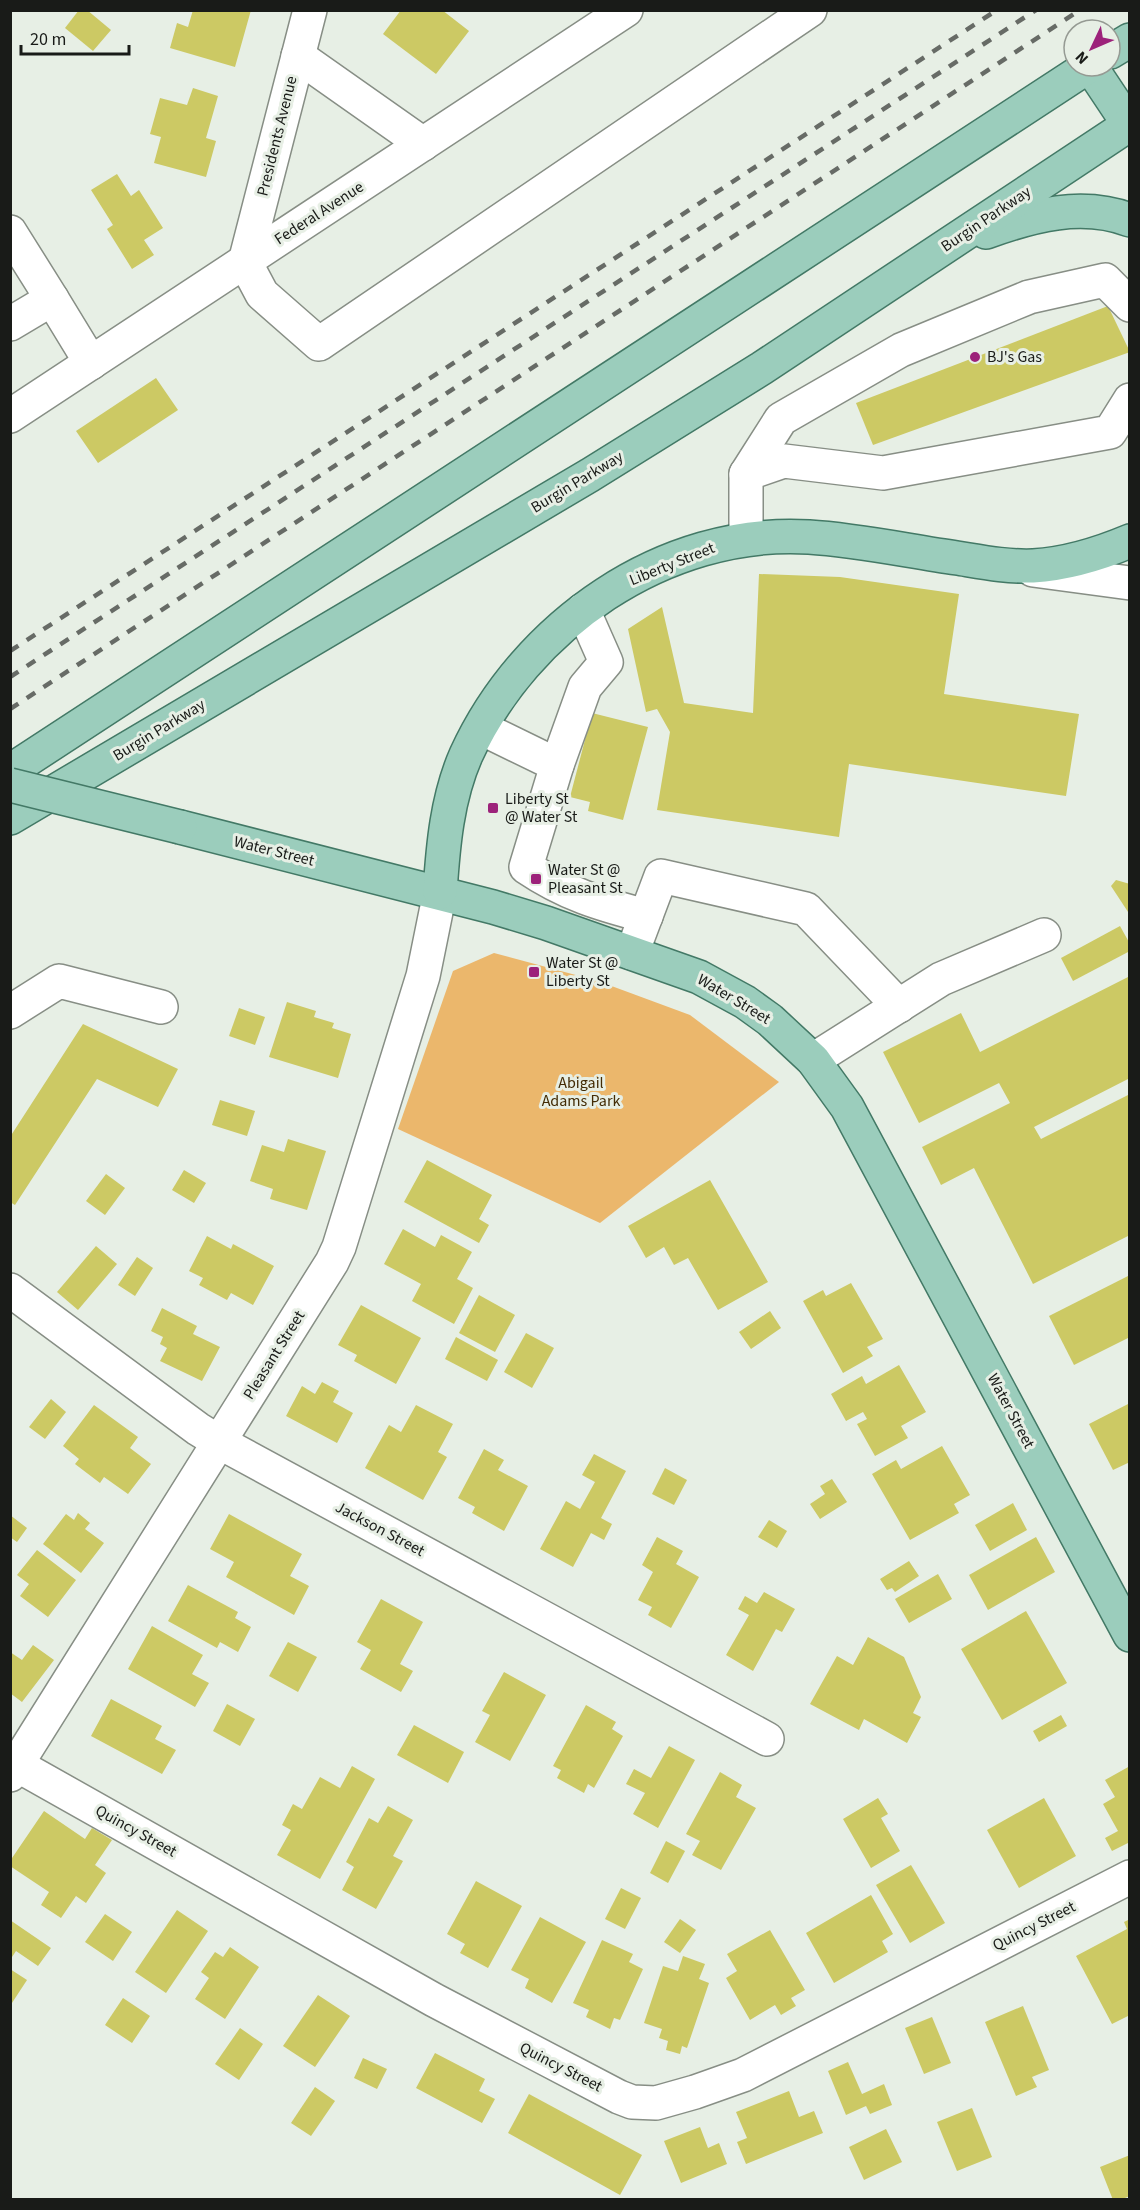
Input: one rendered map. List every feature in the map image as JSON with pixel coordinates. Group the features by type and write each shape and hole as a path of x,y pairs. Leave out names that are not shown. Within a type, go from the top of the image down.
{"main road":[{"path":"10,771 1071,78"},
{"path":"1097,78 1129,125"},
{"name":"Burgin Parkway","path":"10,818 590,475 762,368 1129,125"},
{"path":"907,271 983,234 1035,216 1083,210 1130,220"},
{"name":"Liberty Street","path":"440,892 443,847 456,786 466,757 481,728 524,665 583,610 632,578 662,564 719,544 746,539 808,537 1005,566"},
{"path":"1005,566 1059,563 1130,542"},
{"name":"Water Street","path":"10,784 440,892 546,923 699,977 745,1002 770,1020 813,1060 847,1107 863,1134 1130,1635"}],"street":[{"name":"Presidents Avenue","path":"245,262 310,10"},
{"name":"Federal Avenue","path":"10,416 626,10"},
{"path":"245,262 262,294 319,344 810,10"},
{"path":"298,57 423,144"},
{"path":"10,232 91,363"},
{"path":"746,539 746,474 781,419 901,350 1029,297 1105,280 1130,305"},
{"path":"10,324 52,299"},
{"path":"746,474 783,461 883,472 1110,432 1130,400"},
{"name":"Liberty Street","path":"1005,566 1130,583"},
{"path":"583,610 606,662 585,687 556,765 526,867 590,901 646,916"},
{"path":"481,728 556,765"},
{"path":"632,953 662,876 806,909 899,1006"},
{"name":"Pleasant Street","path":"13,1767 323,1278 339,1247 423,976 440,892"},
{"path":"813,1060 941,979 1044,935"},
{"path":"10,1012 59,981 161,1007"},
{"name":"Jackson Street","path":"10,1290 198,1429 219,1442 767,1739"},
{"name":"Quincy Street","path":"13,1767 516,2044 620,2097 645,2103 656,2103 743,2075 1130,1877"}],"green space":[{"name":"Abigail Adams Park","path":"494,953 598,981 690,1015 779,1082 600,1223 398,1129 453,971"}],"building":[{"path":"79,10 87,10 111,30 93,51 65,28"},
{"path":"193,10 251,10 235,67 170,48 177,23 188,27"},
{"path":"401,10 442,10 469,31 436,74 383,34"},
{"path":"193,88 218,96 206,138 216,141 206,177 154,163 161,137 150,134 160,98 187,105"},
{"path":"117,174 131,196 139,190 163,228 144,240 154,255 132,269 107,229 113,225 91,190"},
{"path":"1108,306 1130,352 873,445 856,403"},
{"path":"156,378 178,410 98,463 76,431"},
{"path":"759,574 840,577 959,594 944,694 1079,714 1066,796 849,764 839,837 657,810 670,732 657,709 646,712 628,629 662,607 684,703 753,713"},
{"path":"592,713 648,727 623,820 588,811 590,802 570,797"},
{"path":"1116,880 1130,884 1130,915 1111,886"},
{"path":"1120,926 1130,944 1130,951 1073,981 1061,958"},
{"path":"1130,976 1130,1078 1034,1127 1041,1139 1130,1094 1130,1235 1033,1284 974,1168 941,1185 922,1147 1010,1103 999,1083 919,1123 883,1052 961,1013 980,1052"},
{"path":"287,1002 316,1011 314,1017 334,1023 332,1028 351,1034 338,1078 269,1057"},
{"path":"239,1008 265,1017 255,1045 229,1036"},
{"path":"83,1024 178,1069 158,1107 97,1079 15,1205 10,1202 10,1137"},
{"path":"220,1100 255,1111 247,1136 212,1125"},
{"path":"288,1139 326,1151 307,1210 270,1199 273,1189 250,1181 262,1145 284,1152"},
{"path":"427,1160 492,1195 479,1219 489,1225 479,1243 404,1202"},
{"path":"184,1170 206,1183 194,1203 172,1190"},
{"path":"106,1174 125,1188 105,1215 86,1201"},
{"path":"710,1180 768,1282 718,1310 688,1258 674,1265 664,1247 646,1258 628,1226"},
{"path":"403,1229 435,1247 441,1235 472,1252 457,1279 473,1288 454,1324 412,1301 421,1284 384,1264"},
{"path":"207,1236 231,1249 233,1244 274,1266 253,1305 231,1293 227,1300 199,1285 203,1278 189,1271"},
{"path":"96,1246 117,1264 78,1310 57,1292"},
{"path":"137,1257 153,1268 135,1296 118,1285"},
{"path":"1130,1275 1130,1337 1074,1365 1049,1316"},
{"path":"851,1283 883,1339 867,1347 873,1356 843,1373 803,1301 823,1290 826,1296"},
{"path":"479,1295 515,1315 495,1352 459,1333"},
{"path":"361,1305 421,1338 396,1384 354,1361 357,1355 338,1345"},
{"path":"162,1308 197,1326 193,1334 220,1347 202,1381 160,1361 167,1348 160,1344 163,1337 151,1331"},
{"path":"770,1311 781,1328 751,1349 739,1332"},
{"path":"526,1333 554,1348 532,1388 504,1372"},
{"path":"456,1337 498,1360 487,1381 445,1359"},
{"path":"899,1365 926,1412 901,1426 908,1438 875,1456 857,1424 867,1419 863,1412 846,1421 831,1394 862,1376 866,1384"},
{"path":"322,1382 339,1391 333,1402 353,1413 337,1443 286,1416 302,1386 315,1394"},
{"path":"51,1399 66,1412 45,1439 29,1427"},
{"path":"1130,1403 1130,1462 1113,1470 1089,1424"},
{"path":"94,1405 138,1437 130,1448 151,1464 128,1494 104,1477 100,1483 75,1464 79,1459 63,1446"},
{"path":"416,1405 453,1424 438,1452 447,1457 423,1500 365,1468 389,1425 401,1432"},
{"path":"942,1446 970,1495 954,1504 959,1513 910,1540 872,1474 896,1460 901,1469"},
{"path":"484,1449 504,1460 498,1470 528,1486 504,1531 472,1513 475,1507 458,1498"},
{"path":"594,1454 626,1471 601,1518 612,1524 604,1540 591,1533 573,1567 540,1549 566,1501 580,1509 595,1482 582,1475"},
{"path":"665,1468 687,1480 674,1505 652,1494"},
{"path":"832,1479 847,1502 820,1519 810,1504 825,1494 820,1486"},
{"path":"1013,1503 1027,1530 990,1551 975,1525"},
{"path":"78,1513 90,1523 85,1529 104,1543 81,1573 43,1544 66,1514 74,1520"},
{"path":"229,1514 302,1554 290,1576 309,1586 294,1615 226,1577 234,1562 210,1549"},
{"path":"10,1515 27,1528 17,1542 10,1537"},
{"path":"769,1520 787,1531 777,1548 758,1537"},
{"path":"657,1537 683,1551 676,1564 699,1577 671,1628 648,1615 652,1607 638,1600 653,1572 642,1565"},
{"path":"1036,1537 1055,1572 988,1610 969,1575"},
{"path":"37,1550 76,1580 48,1617 20,1596 29,1584 17,1575"},
{"path":"909,1561 919,1576 895,1592 892,1588 887,1590 880,1579"},
{"path":"938,1574 952,1599 909,1623 895,1599"},
{"path":"188,1585 238,1612 235,1618 251,1627 238,1652 220,1642 217,1648 168,1621"},
{"path":"764,1592 795,1609 782,1632 776,1629 753,1671 726,1655 749,1615 738,1609 745,1596 757,1603"},
{"path":"381,1599 423,1622 400,1664 413,1671 401,1692 360,1669 371,1650 357,1642"},
{"path":"1026,1611 1067,1683 1002,1720 961,1649"},
{"path":"152,1626 203,1655 192,1674 209,1683 195,1707 128,1669"},
{"path":"868,1637 904,1657 921,1697 913,1713 921,1717 907,1743 864,1719 859,1730 810,1704 837,1656 853,1665"},
{"path":"288,1642 317,1657 298,1692 269,1676"},
{"path":"33,1645 54,1660 22,1702 10,1693 10,1652 22,1660"},
{"path":"504,1672 546,1695 510,1761 475,1742 490,1715 482,1711"},
{"path":"111,1699 162,1726 155,1739 176,1750 162,1774 91,1736"},
{"path":"227,1704 255,1719 240,1746 213,1731"},
{"path":"586,1705 616,1722 612,1729 623,1736 594,1788 588,1784 584,1793 557,1778 561,1770 553,1766"},
{"path":"1061,1715 1067,1726 1039,1742 1033,1731"},
{"path":"414,1725 464,1752 448,1783 397,1755"},
{"path":"669,1746 695,1760 658,1828 633,1814 645,1793 626,1784 634,1769 651,1778"},
{"path":"352,1766 375,1779 320,1879 277,1855 291,1830 282,1825 293,1804 302,1809 320,1777 340,1788"},
{"path":"1130,1766 1130,1842 1112,1851 1105,1838 1118,1831 1103,1804 1115,1797 1105,1780"},
{"path":"720,1772 742,1785 736,1797 756,1808 721,1870 692,1855 700,1841 686,1834"},
{"path":"878,1798 888,1814 881,1818 900,1851 871,1868 843,1819"},
{"path":"1044,1798 1076,1856 1019,1888 987,1830"},
{"path":"388,1806 413,1820 393,1856 403,1861 376,1909 342,1890 354,1867 346,1862 369,1818 378,1823"},
{"path":"44,1811 85,1839 92,1828 112,1840 95,1865 106,1873 86,1903 76,1896 61,1918 41,1905 49,1892 10,1866 10,1861"},
{"path":"666,1841 685,1851 668,1883 650,1873"},
{"path":"911,1865 945,1923 910,1943 876,1885"},
{"path":"476,1881 522,1906 488,1968 460,1953 465,1944 447,1934"},
{"path":"621,1888 641,1898 625,1929 605,1919"},
{"path":"871,1895 893,1934 882,1941 888,1952 834,1983 806,1933"},
{"path":"177,1910 208,1931 166,1993 135,1972"},
{"path":"105,1914 132,1932 113,1961 85,1942"},
{"path":"540,1917 586,1942 552,2003 525,1988 529,1979 511,1970"},
{"path":"680,1919 696,1930 680,1953 664,1942"},
{"path":"1130,1919 1130,1995 1128,1996 1130,2015 1112,2024 1076,1956 1127,1929 1124,1922"},
{"path":"10,1920 51,1948 38,1966 16,1951 10,1960"},
{"path":"770,1930 805,1990 791,1998 796,2006 781,2015 775,2005 750,2020 726,1978 737,1971 727,1954"},
{"path":"602,1940 633,1954 629,1962 643,1969 620,2020 614,2018 610,2029 586,2017 589,2010 573,2003"},
{"path":"230,1947 259,1967 225,2019 195,1999 209,1978 201,1972 215,1952 223,1957"},
{"path":"683,1956 705,1964 699,1979 709,1983 687,2048 682,2046 680,2054 666,2050 668,2041 659,2038 662,2029 644,2023 663,1966 678,1971"},
{"path":"10,1969 27,1980 10,2006"},
{"path":"318,1995 350,2016 315,2067 283,2046"},
{"path":"123,1998 150,2016 132,2043 105,2025"},
{"path":"1023,2006 1049,2070 1032,2077 1037,2087 1016,2096 985,2022"},
{"path":"932,2017 951,2063 924,2074 905,2028"},
{"path":"240,2028 263,2044 239,2080 215,2064"},
{"path":"435,2053 485,2079 479,2091 495,2099 482,2123 416,2088"},
{"path":"363,2058 387,2069 377,2089 354,2078"},
{"path":"848,2062 862,2094 884,2084 892,2105 870,2114 866,2106 846,2115 828,2071"},
{"path":"315,2087 335,2101 311,2136 291,2123"},
{"path":"789,2091 799,2117 814,2111 823,2133 746,2164 737,2142 747,2138 736,2112"},
{"path":"529,2094 642,2155 620,2195 508,2133"},
{"path":"972,2108 992,2157 957,2171 937,2122"},
{"path":"700,2127 708,2148 719,2143 727,2164 681,2183 664,2141"},
{"path":"886,2129 902,2162 864,2180 849,2147"},
{"path":"1130,2155 1130,2196 1113,2200 1100,2167"}],"railway":[{"path":"10,651 997,10"},
{"path":"10,677 1036,10"},
{"path":"10,709 1080,10"}],"place":[{"name":"BJ's Gas","path":"975,357"},
{"name":"Liberty St @ Water St","path":"493,808"},
{"name":"Water St @ Pleasant St","path":"536,879"},
{"name":"Water St @ Liberty St","path":"534,972"}]}
